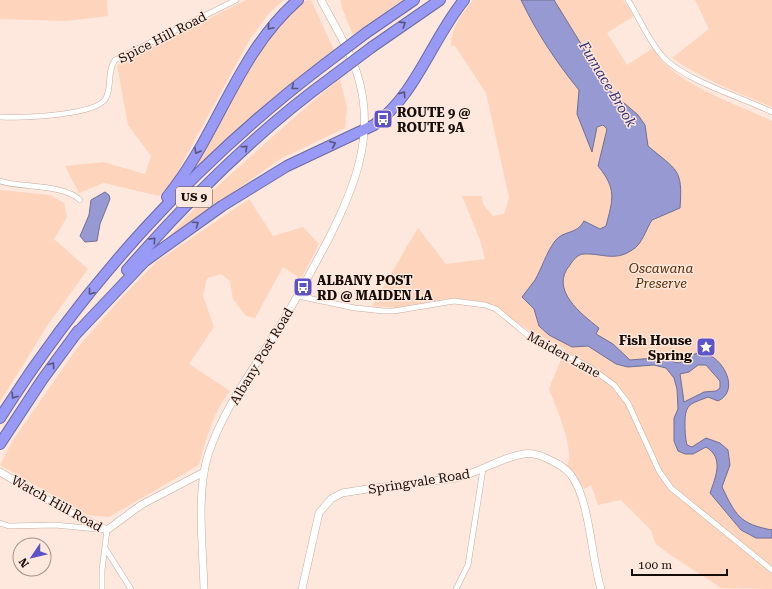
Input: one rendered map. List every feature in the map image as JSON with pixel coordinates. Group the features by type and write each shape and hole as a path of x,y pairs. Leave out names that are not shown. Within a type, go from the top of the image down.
{"highway":[{"path":"116,262 179,181 260,39 278,18 298,0"},
{"name":"US 9","path":"0,418 47,349 116,262 205,167 278,101 366,33 414,0"},
{"name":"US 9","path":"0,444 42,380 75,335 127,270 189,202 255,140 305,96 440,0"},
{"path":"75,335 141,265 172,241 264,179 374,125 383,119 397,103 449,20 464,0"}],"street":[{"name":"Spice Hill Road","path":"0,117 16,118 55,116 99,105 107,97 112,65 115,60 236,0"},
{"name":"Albany Post Road","path":"204,589 201,530 204,472 211,447 228,410 298,296 353,188 362,159 364,101 358,72 321,0"},
{"path":"628,0 656,47 669,62 698,79 772,112"},
{"path":"0,181 62,192 76,196 80,200"},
{"name":"Maiden Lane","path":"298,296 355,308 384,311 394,311 454,301 485,305 496,309 530,337 591,368 614,385 628,403 659,472 671,488 772,570"},
{"name":"Springvale Road","path":"302,589 319,513 331,499 342,493 457,478 511,457 525,454 544,456 570,473 582,495 596,574 602,589"},
{"path":"456,589 468,565 483,469"},
{"name":"Watch Hill Road","path":"0,472 65,510 107,530"},
{"path":"102,589 107,530 141,505 204,472"},
{"name":"Watch Hill Road","path":"0,523 9,526 55,525 107,530"},
{"path":"105,548 130,589"}],"green space":[{"path":"0,0 107,0 108,16 66,21 0,19"},
{"path":"246,0 284,0 269,13 250,39 173,180 159,196 104,183 79,193 65,166 103,162 145,174 151,156 128,125 117,65"},
{"path":"311,0 334,50 254,114 188,175 246,69 293,9 303,1"},
{"path":"341,0 403,0 353,35 342,8"},
{"name":"Oscawana Preserve","path":"473,0 521,0 523,4 530,0 623,0 634,16 607,33 627,65 653,48 674,72 689,82 724,100 772,121 772,589 721,588 666,552 655,543 651,530 621,500 598,505 591,485 584,489 576,475 567,466 569,450 567,439 560,416 549,389 565,349 528,330 491,304 446,299 397,308 372,306 418,228 446,264 485,259 480,240 462,196 482,196 483,204 493,216 504,214 509,198 486,93 455,46 451,46 451,40 455,28 461,16"},
{"path":"695,0 772,0 772,107 708,79 672,58 709,29"},
{"path":"340,79 347,108 345,128 282,158 169,237 200,202 299,113"},
{"path":"0,190 50,195 64,203 67,217 54,239 88,269 47,326 0,402"},
{"path":"249,199 273,236 303,227 319,244 301,279 283,267 255,318 246,316 233,299 230,281 221,274 207,278 203,296 214,327 189,364 230,391 219,408 207,436 199,465 109,517 87,515 0,465 13,440 77,348 122,297 156,262"}],"water":[{"path":"521,0 554,0 610,91 638,115 645,125 648,146 672,166 679,177 681,195 680,208 652,220 641,241 635,248 626,254 620,256 590,254 580,255 571,263 564,274 563,283 565,292 576,308 599,328 596,334 613,344 630,360 655,358 679,363 695,354 703,353 712,356 719,362 728,379 728,387 725,395 718,401 708,397 690,405 685,416 685,437 687,445 692,447 706,438 720,443 728,450 730,465 722,487 731,505 740,517 746,521 761,528 772,530 772,538 756,538 741,530 710,493 717,468 717,462 712,451 706,447 693,454 685,454 678,451 674,441 674,418 678,409 677,389 674,378 666,368 654,365 628,367 616,364 588,346 572,347 549,335 539,326 534,309 522,297 535,280 549,250 558,238 574,231 584,221 600,229 606,226 612,201 612,194 608,181 598,166 607,129 603,125 597,127 592,152 577,114 579,90 547,47","holes":["698,365 706,365 720,381 720,388 716,391 704,392 684,402 680,374 689,372"]},
{"path":"105,192 109,195 110,199 100,224 97,241 85,242 80,236 89,215 91,200"}],"place":[{"name":"ROUTE 9 @ ROUTE 9A","path":"383,119"},
{"name":"ALBANY POST RD @ MAIDEN LA","path":"303,287"},
{"name":"Fish House Spring","path":"706,347"}],"water label":[{"name":"Furnace Brook","path":"608,84"}]}
